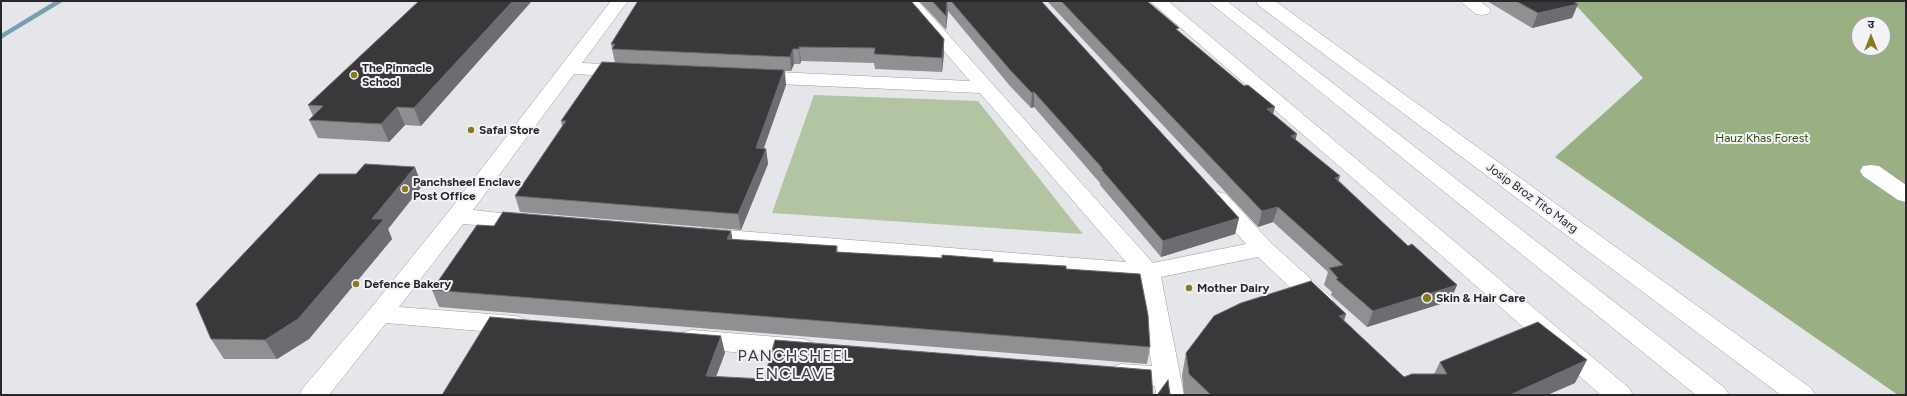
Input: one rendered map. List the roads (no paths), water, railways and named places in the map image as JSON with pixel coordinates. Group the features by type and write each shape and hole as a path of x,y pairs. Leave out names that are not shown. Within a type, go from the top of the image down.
{"street":[{"path":"312,395 380,314 457,216 620,1"},
{"path":"909,1 1148,272 1168,386 1097,372"},
{"path":"1158,1 1619,395"},
{"path":"1216,1 1716,395"},
{"name":"Josip Broz Tito Marg","path":"1264,1 1801,395"},
{"path":"569,68 646,72"},
{"path":"740,76 986,88"},
{"path":"1871,171 1906,195"},
{"path":"1206,185 1263,248 1337,316"},
{"path":"457,216 552,224"},
{"path":"678,234 1148,272 1263,248"},
{"path":"380,314 536,326"},
{"path":"668,337 825,350"}],"waterway":[{"path":"1,37 60,1"}],"place":[{"name":"The Pinnacle School","path":"354,75"},
{"name":"Safal Store","path":"471,130"},
{"name":"Panchsheel Enclave Post Office","path":"405,189"},
{"name":"Defence Bakery","path":"356,284"},
{"name":"Mother Dairy","path":"1189,288"},
{"name":"Skin & Hair Care","path":"1427,298"}],"district":[{"name":"PANCHSHEEL ENCLAVE","path":"795,365"}],"park label":[{"name":"Hauz Khas Forest","path":"1762,138"}]}
